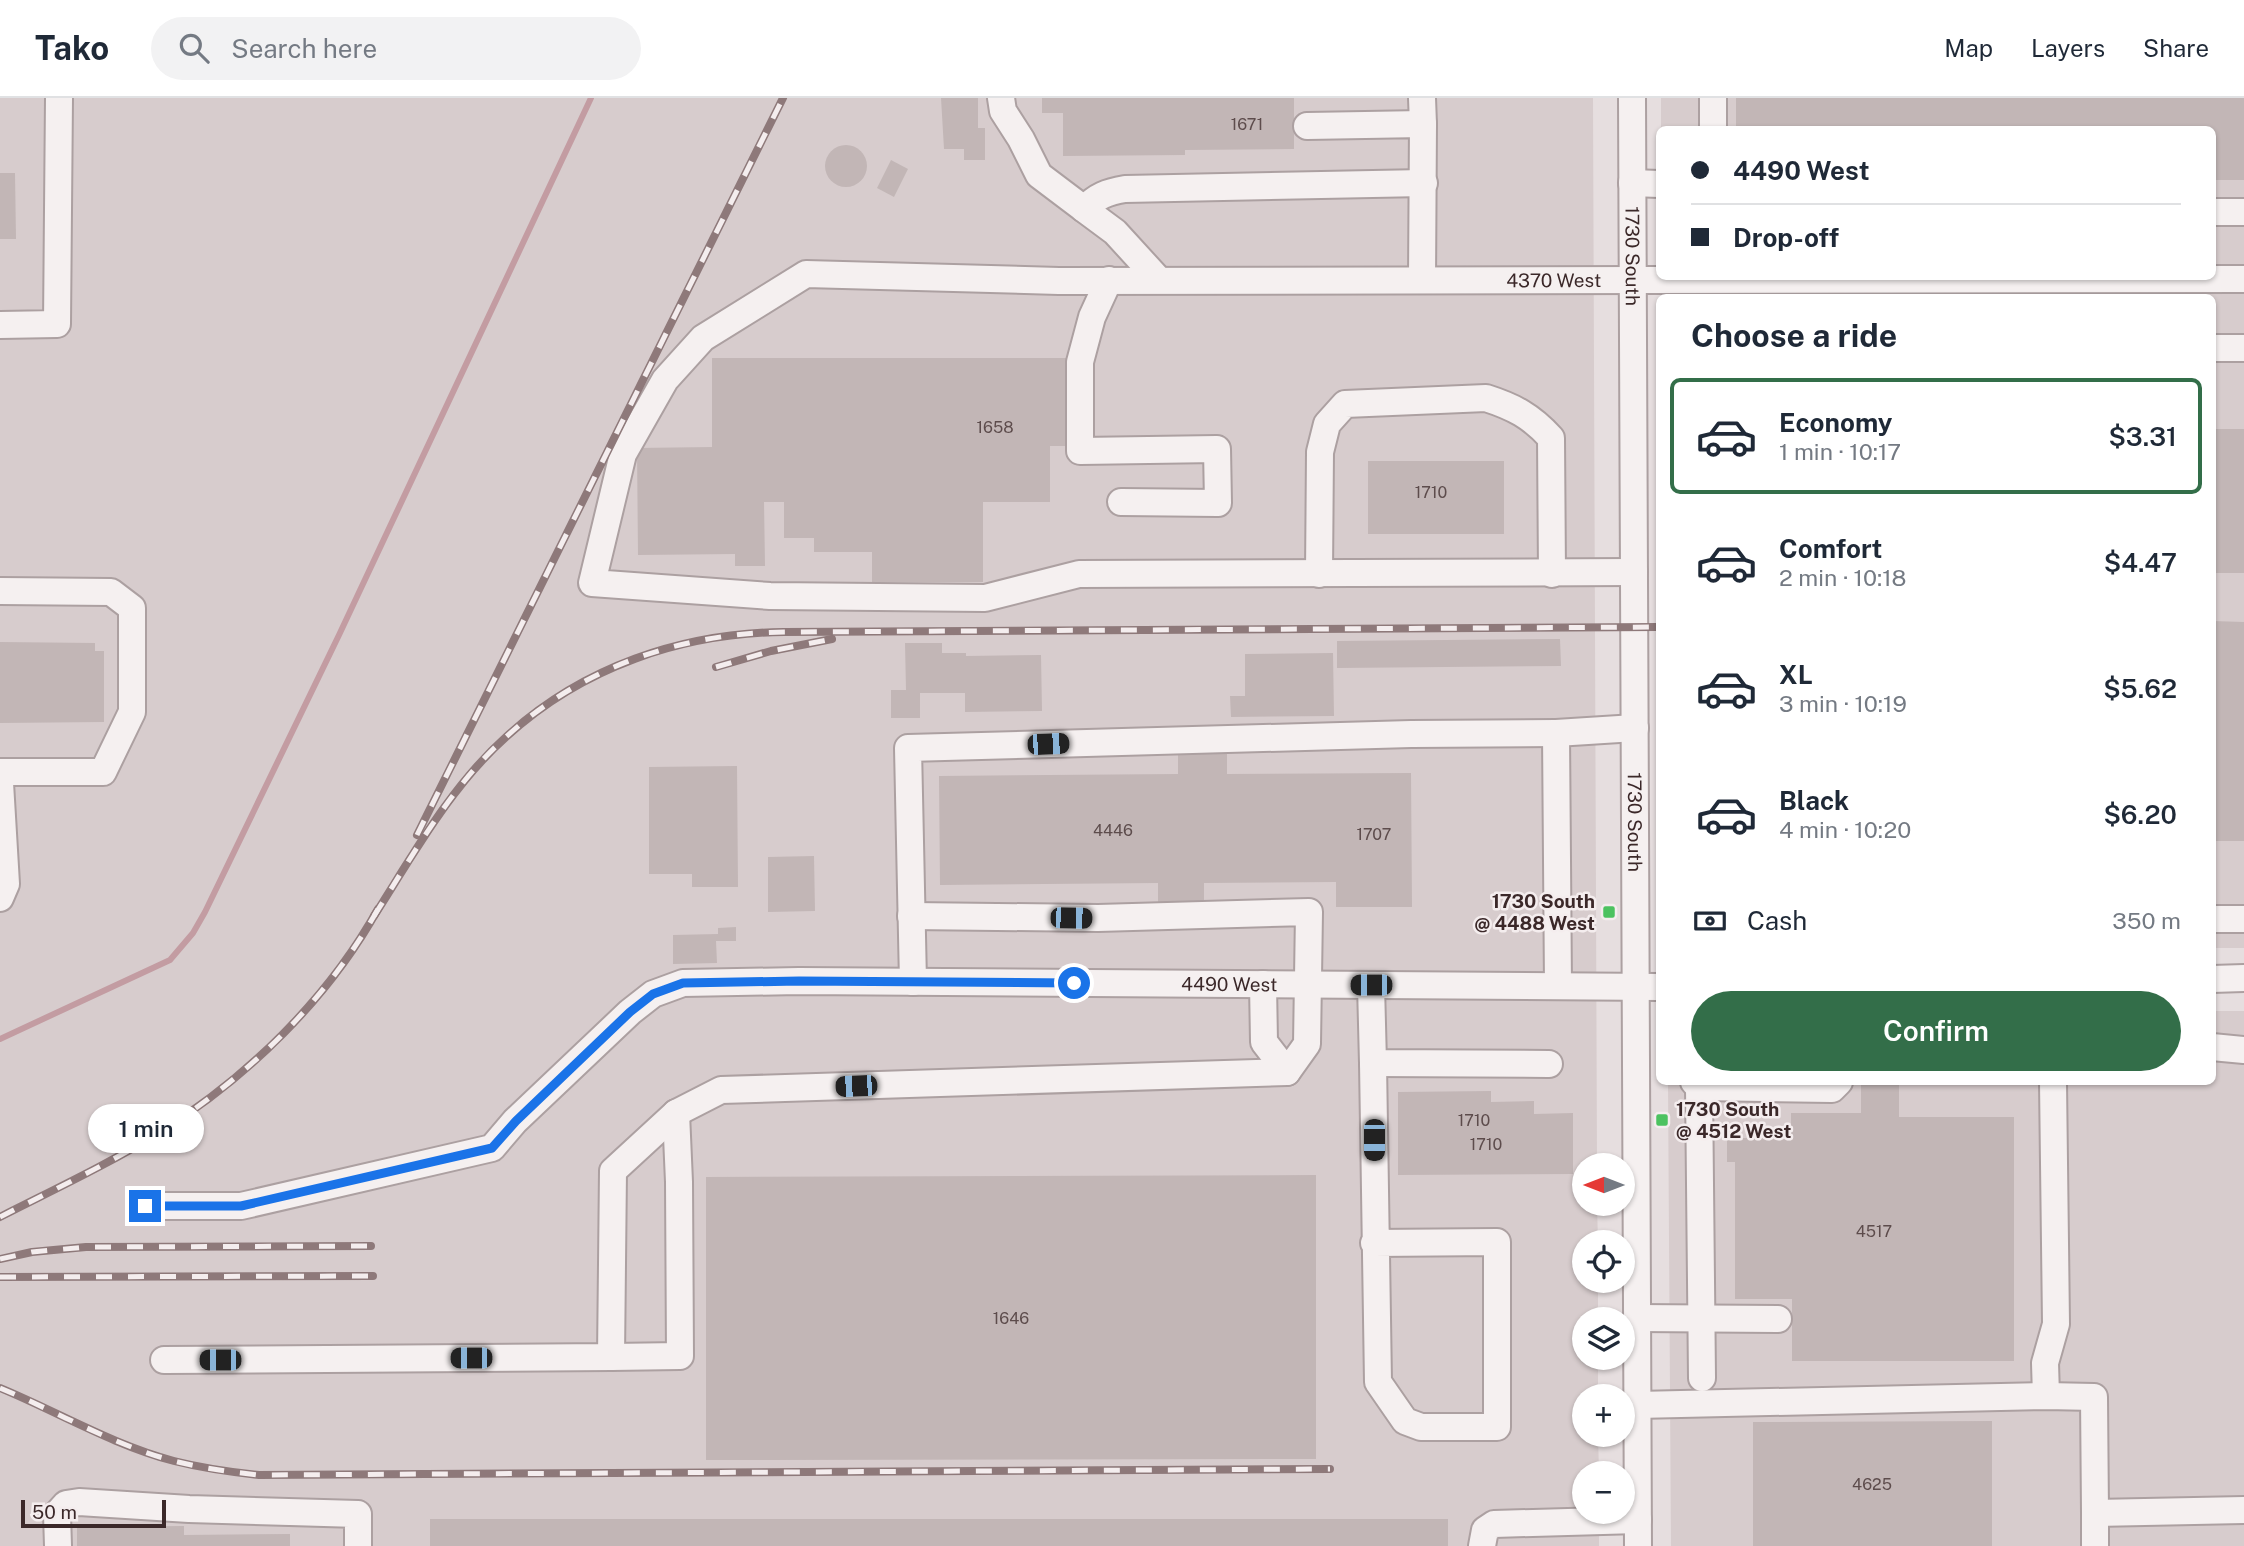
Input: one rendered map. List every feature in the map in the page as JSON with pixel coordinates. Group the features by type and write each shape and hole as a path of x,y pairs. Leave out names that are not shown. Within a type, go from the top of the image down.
{"street":[{"path":"0,325 57,324 59,98"},
{"path":"1001,98 1003,111 1039,175 1115,232 1158,279"},
{"name":"1730 South","path":"1632,98 1634,572 1647,663 1635,728 1647,788 1648,1076 1637,1318 1638,1533"},
{"path":"1713,98 1713,126"},
{"path":"1307,126 1422,111 1422,280"},
{"path":"1084,209 1105,192 1125,189 1423,183"},
{"path":"1632,183 1656,184"},
{"path":"2216,212 2244,212"},
{"name":"4370 West","path":"1319,574 1079,574 985,598 770,596 592,583 623,454 665,380 703,338 806,274 1059,281 1633,280 1701,289 1829,289 1877,280"},
{"name":"4370 West","path":"2216,280 2244,279"},
{"path":"1109,280 1092,317 1080,362 1080,451 1217,449 1218,503 1121,502"},
{"name":"4370 West","path":"1896,280 1934,289 2211,280"},
{"path":"2216,348 2244,348"},
{"path":"1552,574 1551,438 1535,421 1508,405 1486,398 1345,404 1327,424 1321,453 1319,574 1552,574 1634,572"},
{"path":"0,591 111,592 132,608 132,712 103,772 0,772"},
{"path":"913,982 908,748 1411,733 1556,733 1635,728"},
{"path":"1556,733 1558,986"},
{"path":"0,783 6,884 0,898"},
{"path":"911,916 1098,918 1309,912 1307,1044 1287,1072"},
{"path":"2216,919 2244,919"},
{"path":"2216,979 2244,978"},
{"name":"4490 West","path":"145,1206 241,1206 492,1148 516,1121 630,1012 653,994 683,983 799,981 1647,987"},
{"path":"1263,984 1264,1042 1287,1072"},
{"path":"1371,985 1374,1242 1378,1382 1405,1421 1421,1427 1497,1427 1497,1242 1374,1242"},
{"path":"2216,1047 2244,1050"},
{"path":"1373,1063 1549,1064"},
{"path":"611,1357 613,1171 676,1113 721,1090 1287,1072"},
{"path":"1696,1085 1702,1378"},
{"path":"1723,1085 1832,1089 1836,1085"},
{"path":"2046,1396 2045,1363 2056,1324 2053,1085"},
{"path":"164,1360 680,1356 676,1113"},
{"path":"1637,1318 1778,1319"},
{"path":"1637,1405 2094,1397 2095,1546"},
{"path":"58,1546 57,1514 66,1504 79,1502 189,1509 358,1514 358,1546"},
{"path":"2095,1513 2244,1510"},
{"path":"1482,1546 1485,1530 1494,1524 1549,1534 1638,1533"}],"shaded area":[{"path":"0,98 1593,98 1597,1153 1572,1153 1572,1216 1597,1216 1598,1230 1572,1230 1572,1293 1598,1293 1598,1307 1572,1307 1572,1370 1598,1370 1598,1384 1572,1384 1572,1447 1598,1447 1599,1461 1572,1461 1572,1524 1599,1524 1599,1546 0,1546"},
{"path":"1661,98 2244,98 2244,948 2216,948 2216,294 1662,294 1662,280 2216,280 2216,126 1661,126"},
{"path":"2216,1011 2244,1011 2244,1546 1671,1546 1668,1085 2216,1085"}],"building":[{"path":"941,98 978,98 978,128 985,128 985,160 964,160 964,149 944,149"},
{"path":"1042,98 1294,98 1294,149 1185,150 1185,155 1063,156 1063,113 1042,113"},
{"path":"1736,98 2244,98 2244,180 2216,180 2216,126 1736,126"},
{"path":"846,145 861,151 867,166 861,181 846,187 831,181 825,166 831,151"},
{"path":"891,160 908,169 894,197 877,188"},
{"path":"0,173 15,173 16,239 0,239"},
{"path":"712,358 1066,358 1067,446 1050,446 1050,502 983,502 983,582 872,582 872,552 814,552 814,538 784,538 784,502 764,502 765,566 735,566 735,554 638,555 637,448 712,447"},
{"path":"2216,429 2244,429 2244,573 2216,573"},
{"path":"1368,461 1504,461 1504,534 1368,534"},
{"path":"2216,621 2244,622 2244,841 2216,841"},
{"path":"1560,639 1561,666 1337,668 1337,641"},
{"path":"0,642 95,643 95,651 104,651 104,722 0,723"},
{"path":"905,643 942,643 942,653 966,653 966,656 1041,655 1042,711 965,712 965,693 920,693 920,718 891,718 891,690 906,690"},
{"path":"1333,653 1334,716 1231,717 1230,696 1245,696 1245,654"},
{"path":"1227,752 1227,774 1411,773 1412,907 1336,907 1336,882 1204,883 1204,906 1158,906 1158,883 940,885 939,776 1178,774 1178,753"},
{"path":"737,766 738,887 692,887 692,874 649,874 649,767"},
{"path":"814,856 815,911 768,912 768,857"},
{"path":"736,927 736,941 716,941 717,963 673,964 673,935 718,934 718,928"},
{"path":"1861,1085 1899,1085 1899,1117 2014,1117 2014,1361 1792,1361 1792,1299 1735,1299 1735,1162 1727,1162 1727,1138 1791,1138 1791,1113 1861,1113"},
{"path":"1491,1091 1491,1102 1534,1101 1534,1114 1573,1113 1572,1174 1398,1175 1398,1092"},
{"path":"1316,1175 1316,1459 706,1460 706,1177"},
{"path":"1992,1421 1992,1546 1753,1546 1753,1422"},
{"path":"430,1519 1448,1519 1448,1546 430,1546"},
{"path":"184,1526 184,1535 290,1534 290,1546 77,1546 77,1527"}],"waterway":[{"path":"0,1039 170,960 193,933 339,635 591,98"}],"railway":[{"path":"417,835 783,98"},
{"path":"374,916 450,799 486,756 506,737 567,691 600,673 671,647 708,639 784,632 1656,627"},
{"path":"716,667 771,651 832,639"},
{"path":"0,1217 141,1144 224,1087 283,1034 310,1005 358,942 378,909"},
{"path":"0,1259 32,1252 86,1247 371,1246"},
{"path":"0,1277 373,1276"},
{"path":"0,1388 151,1454 195,1466 259,1475 1330,1469"}],"place":[{"name":"1730 South @ 4488 West","path":"1609,912"},
{"name":"1730 South @ 4512 West","path":"1662,1120"}],"route":[{"path":"145,1206 241,1206 492,1148 516,1121 630,1012 653,994 683,983 1074,983"}]}
